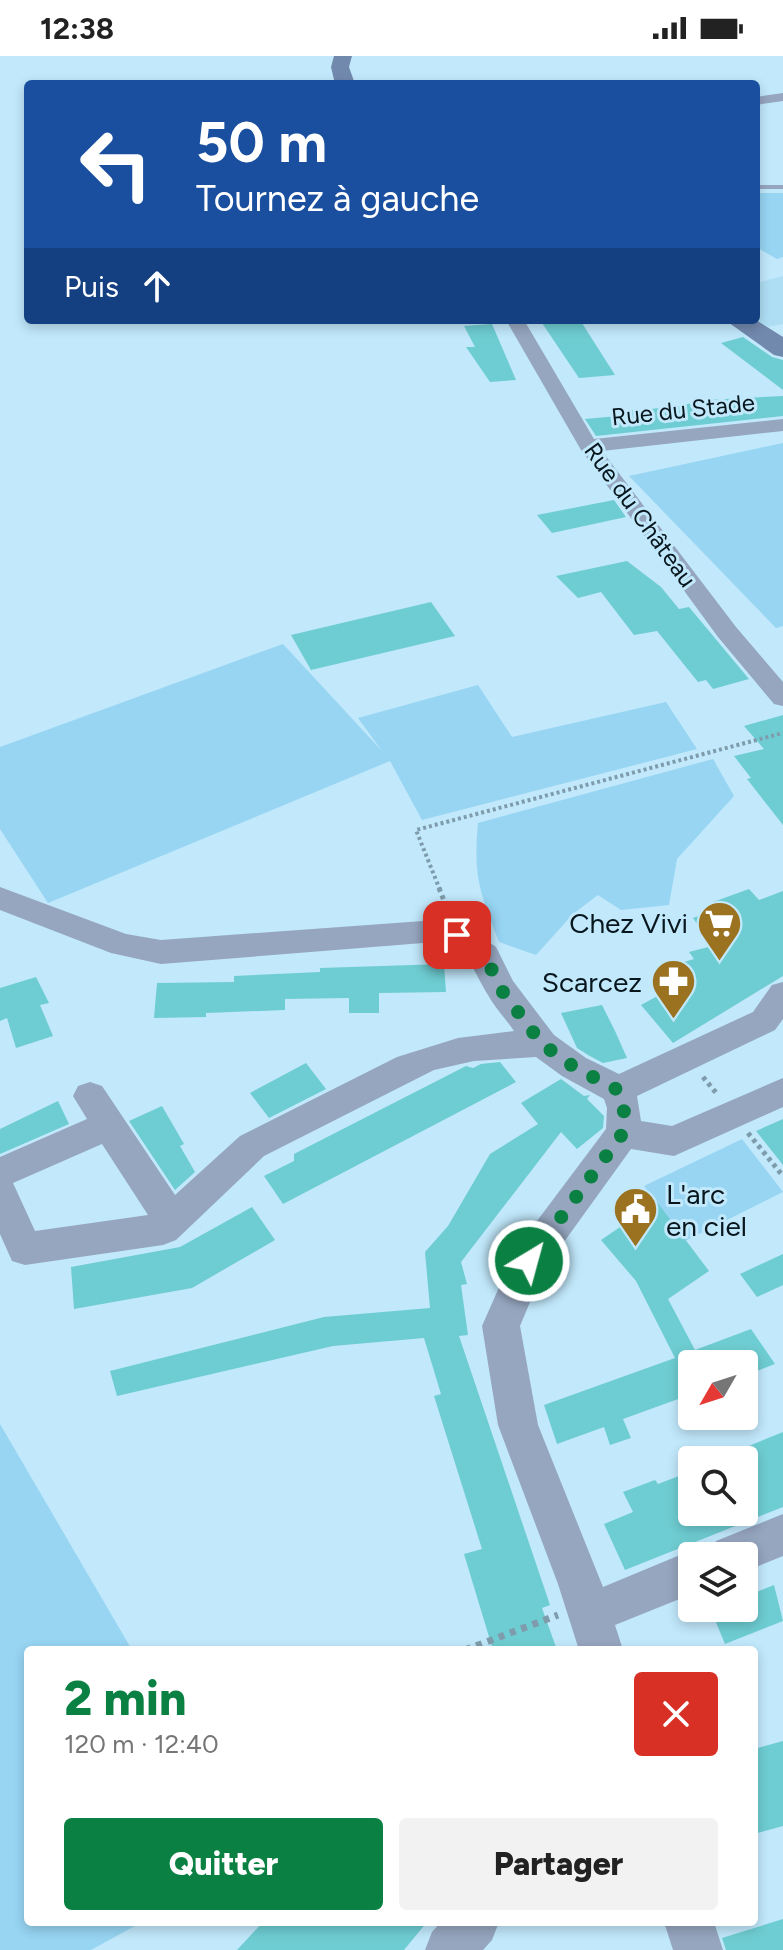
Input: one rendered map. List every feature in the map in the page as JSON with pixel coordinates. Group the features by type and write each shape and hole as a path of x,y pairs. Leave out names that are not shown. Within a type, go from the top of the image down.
{"main road":[{"path":"343,56 340,67 344,80"},
{"path":"744,324 783,349"}],"street":[{"path":"760,100 783,97"},
{"name":"Rue du Château","path":"517,324 588,446 727,632 783,698"},
{"name":"Rue du Stade","path":"588,446 783,425"},
{"path":"0,898 122,945 161,952 423,932 457,935 485,955 500,988 542,1044 574,1067 618,1090 624,1108 623,1133 529,1261 501,1326 518,1425 592,1623 678,1579"},
{"path":"618,1090 764,1021 782,995"},
{"path":"0,1193 25,1249 163,1229 252,1146 409,1066 426,1058 479,1046 542,1044"},
{"path":"623,1133 674,1141 783,1092"},
{"path":"90,1096 172,1221"},
{"path":"0,1173 111,1124"},
{"path":"758,1545 783,1535"},
{"path":"450,1950 471,1926"},
{"path":"690,1926 698,1950"}],"lane":[{"path":"760,187 783,187"}],"path":[{"path":"457,935 416,830 783,733"},
{"path":"484,1646 592,1623"}],"shaded area":[{"path":"760,193 783,193 783,257 777,259 760,249"},
{"path":"783,276 783,324 768,327 760,322 760,282"},
{"path":"783,443 783,626 776,628 629,476"},
{"path":"283,644 382,751 358,718 478,685 512,737 666,702 697,749 422,820 390,761 48,903 0,829 0,747"},
{"path":"713,759 734,796 677,859 669,905 621,910 598,895 573,914 536,955 499,942 477,872 478,823"},
{"path":"742,1139 783,1192 685,1241 644,1186"},
{"path":"0,1424 130,1646 24,1646 24,1926 135,1926 91,1950 0,1950"}],"building":[{"path":"492,324 516,380 490,382 466,347 475,347 464,326"},
{"path":"543,324 583,324 615,375 579,378"},
{"path":"743,337 772,357 783,360 783,390 721,343"},
{"path":"783,396 783,416 596,436 585,419 629,415 625,411 673,407 707,400"},
{"path":"614,500 626,517 552,533 537,515"},
{"path":"627,561 661,587 679,609 689,607 749,679 713,689 706,680 698,682 657,631 634,635 601,592 578,598 556,576"},
{"path":"431,602 455,636 311,670 291,635"},
{"path":"783,715 783,825 747,779 751,778 734,756 764,749 744,726"},
{"path":"749,889 759,900 783,891 783,976 673,1043 641,1005 672,988 658,970 694,959 689,952 712,946 693,918 718,909 713,902"},
{"path":"444,964 446,992 379,993 379,1013 349,1013 349,998 285,999 285,1010 154,1018 157,983 234,982 234,976 320,972 320,968"},
{"path":"36,977 49,1003 40,1005 53,1036 16,1048 7,1018 0,1021 0,988"},
{"path":"602,1005 627,1058 603,1063 577,1048 561,1013"},
{"path":"500,1062 516,1082 283,1204 264,1176 294,1161 294,1154 466,1066 473,1068"},
{"path":"306,1063 326,1089 269,1118 250,1093"},
{"path":"561,1079 584,1096 590,1095 587,1099 604,1116 603,1128 577,1149 561,1132 461,1262 467,1284 461,1285 468,1335 459,1336 550,1605 542,1608 556,1646 492,1646 464,1554 482,1549 434,1396 441,1394 424,1338 333,1346 117,1396 110,1371 324,1317 430,1308 425,1252 448,1226 490,1154 538,1124 521,1103"},
{"path":"58,1101 69,1124 0,1154 0,1129"},
{"path":"162,1106 184,1144 180,1146 195,1172 175,1190 129,1121"},
{"path":"783,1119 783,1165 756,1131"},
{"path":"657,1202 709,1271 668,1299 695,1350 678,1350 678,1399 623,1419 631,1438 610,1445 604,1427 557,1444 544,1405 675,1358 636,1281 601,1240"},
{"path":"252,1207 275,1240 192,1288 74,1309 71,1267 180,1247"},
{"path":"783,1254 783,1285 757,1297 740,1274"},
{"path":"751,1329 775,1364 758,1371 758,1350 695,1350"},
{"path":"783,1432 783,1507 758,1517 758,1446 749,1446"},
{"path":"678,1476 678,1526 735,1526 695,1542 678,1542 678,1549 625,1570 604,1524 633,1512 623,1492 655,1480 658,1484"},
{"path":"774,1585 783,1621 725,1644 716,1622 758,1622 758,1591"},
{"path":"783,1741 783,1826 758,1833 758,1748"},
{"path":"783,1919 783,1950 726,1950 722,1938"},
{"path":"259,1926 424,1926 404,1950 237,1950"}],"place":[{"name":"Chez Vivi","path":"719,962"},
{"name":"Scarcez","path":"673,1021"},
{"name":"L'arc en ciel","path":"635,1249"}],"route":[{"path":"457,935 485,955 500,988 542,1044 574,1067 618,1090 624,1108 623,1133 529,1261"}]}
